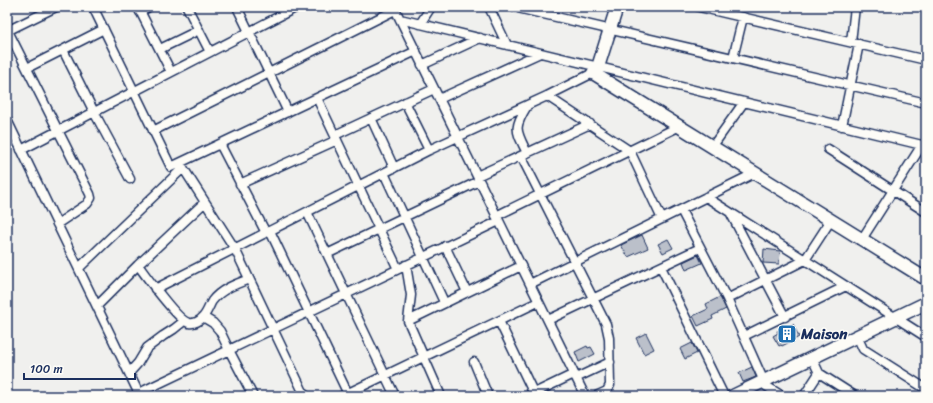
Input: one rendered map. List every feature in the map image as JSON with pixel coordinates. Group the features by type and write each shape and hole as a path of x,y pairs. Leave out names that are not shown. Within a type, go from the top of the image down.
{"street":[{"path":"56,7 8,31 90,194 91,198 87,204 57,224"},
{"path":"93,7 171,167 182,166"},
{"path":"149,7 139,9 171,72"},
{"path":"187,7 210,52"},
{"path":"237,7 288,112"},
{"path":"21,150 249,32 285,10 297,7"},
{"path":"420,24 431,7"},
{"path":"489,7 507,45"},
{"path":"513,7 926,102"},
{"path":"155,289 429,150 527,106 596,70 616,7"},
{"path":"699,7 723,10 743,17 926,60"},
{"path":"842,126 851,85 855,44 855,7"},
{"path":"153,131 395,9 585,396"},
{"path":"733,58 743,17"},
{"path":"400,19 540,53 596,70 744,102 924,146 862,240"},
{"path":"27,68 104,29"},
{"path":"160,49 199,30"},
{"path":"422,65 480,38"},
{"path":"63,50 130,179"},
{"path":"79,268 182,166 220,144 416,52"},
{"path":"439,99 540,53"},
{"path":"596,70 712,147 862,240 925,277"},
{"path":"240,184 336,137 371,118 434,89"},
{"path":"547,96 630,151 662,219"},
{"path":"317,98 398,269"},
{"path":"405,102 429,150"},
{"path":"712,147 744,102"},
{"path":"527,106 519,119 516,131 524,154 540,194 606,324 609,338 610,385 607,391 596,396"},
{"path":"371,118 394,168"},
{"path":"7,120 140,395 229,350 423,257 540,194 680,126"},
{"path":"327,254 404,217 524,154 590,124"},
{"path":"220,144 240,184 268,232 309,312 346,395 538,302"},
{"path":"828,149 926,212"},
{"path":"182,166 235,248 305,396"},
{"path":"384,173 444,302"},
{"path":"530,284 755,173"},
{"path":"706,197 926,337"},
{"path":"98,306 138,265 205,202"},
{"path":"681,210 727,298 766,386 782,396"},
{"path":"307,212 395,396"},
{"path":"730,213 785,317"},
{"path":"727,298 805,260 831,220"},
{"path":"445,246 466,292"},
{"path":"548,320 700,248"},
{"path":"138,265 155,289 184,321 190,324 197,322 203,317 213,300 222,291 249,279"},
{"path":"406,265 411,295 408,321 441,396"},
{"path":"408,321 444,302 521,266"},
{"path":"661,267 724,396"},
{"path":"744,336 846,286"},
{"path":"733,396 926,303"},
{"path":"203,317 213,323 220,330 253,396"},
{"path":"499,320 532,395 610,362"},
{"path":"129,373 138,363 147,348 184,321"},
{"path":"857,336 863,349 926,389"},
{"path":"812,358 819,373 844,393 855,396"},
{"path":"474,362 488,396"},
{"path":"804,396 819,373"}],"building":[{"path":"642,235 648,248 628,257 621,245"},
{"path":"668,239 673,248 663,253 658,244"},
{"path":"764,249 780,251 779,264 763,263"},
{"path":"698,255 702,263 686,270 683,262"},
{"path":"720,297 726,309 712,316 713,319 698,326 693,316 708,309 706,304"},
{"name":"Maison","path":"793,324 799,337 782,346 779,346 773,336 778,333 777,331"},
{"path":"646,333 654,349 644,354 636,338"},
{"path":"692,343 697,353 685,359 680,349"},
{"path":"587,346 588,348 591,347 595,354 579,362 575,352"},
{"path":"752,367 756,377 743,382 739,373"}],"place":[{"name":"Maison","path":"787,334"}]}
